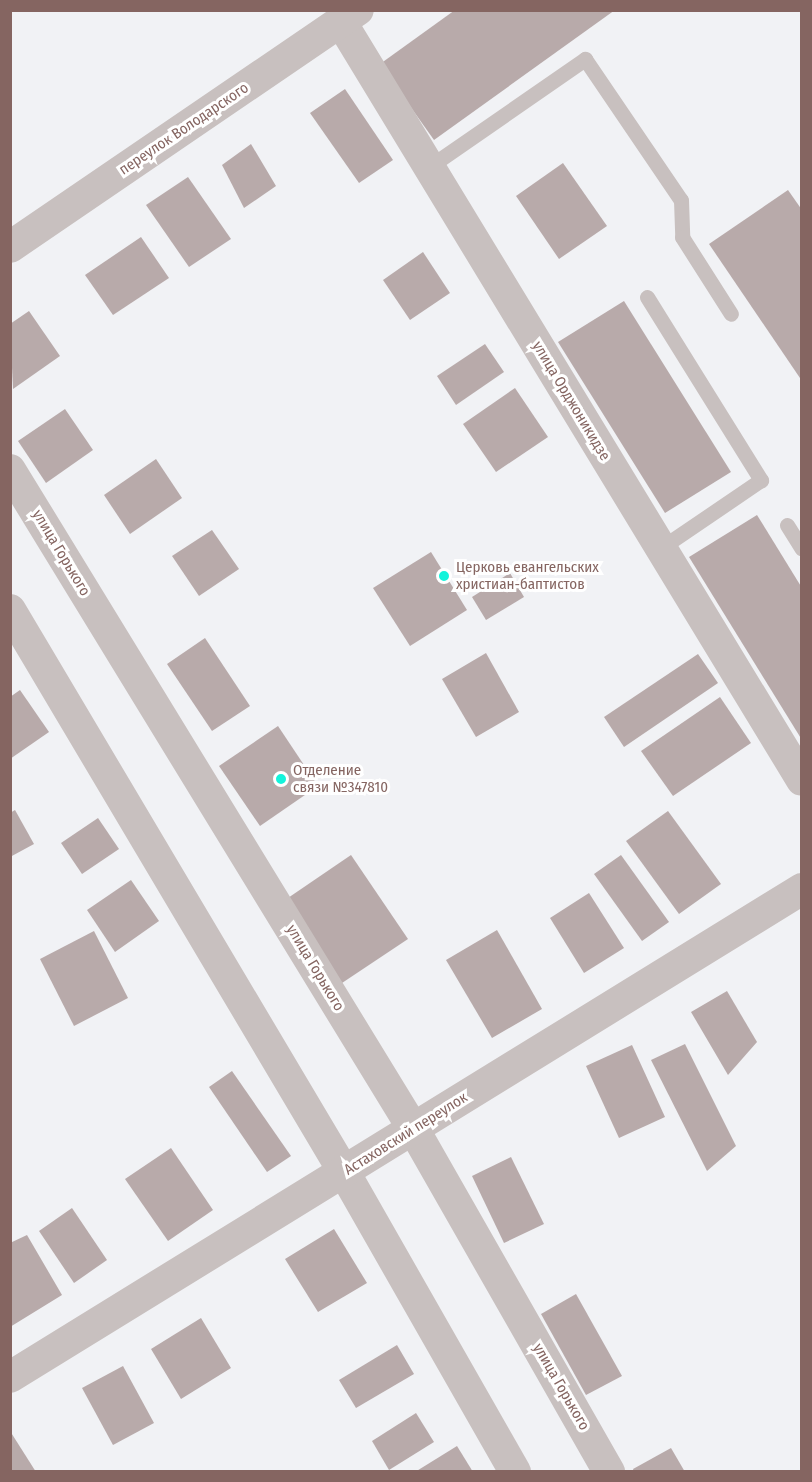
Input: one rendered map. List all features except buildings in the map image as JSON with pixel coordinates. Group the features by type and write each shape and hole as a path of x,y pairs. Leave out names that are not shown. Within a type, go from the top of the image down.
{"street":[{"name":"улица Орджоникидзе","path":"350,16 429,167 801,780"},
{"name":"переулок Володарского","path":"10,247 350,16"},
{"name":"улица Горького","path":"10,470 414,1130 609,1472"},
{"path":"10,610 344,1172 515,1472"},
{"name":"Астаховский переулок","path":"10,1377 414,1130 801,889"}],"lane":[{"path":"429,167 585,59 681,200 682,237 731,314"},
{"path":"647,297 761,480 661,548"},
{"path":"787,525 801,549"}],"place":[{"name":"Церковь евангельских христиан-баптистов","path":"444,576"},
{"name":"Отделение связи №347810","path":"281,779"}]}
